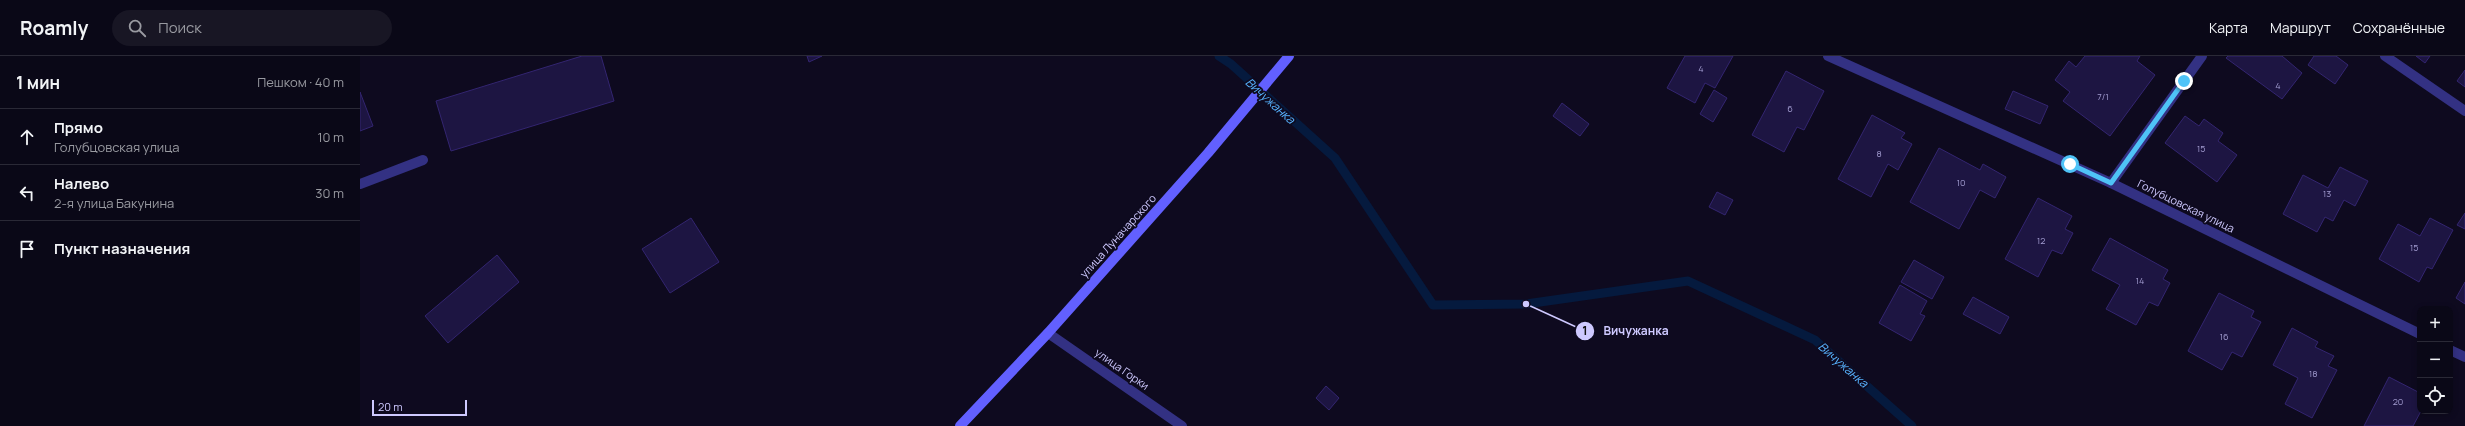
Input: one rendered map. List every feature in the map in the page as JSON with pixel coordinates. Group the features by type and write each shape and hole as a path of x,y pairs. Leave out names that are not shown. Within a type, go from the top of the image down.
{"main road":[{"name":"улица Луначарского","path":"960,426 1048,333 1208,153 1288,58"}],"street":[{"name":"Голубцовская улица","path":"1828,56 2111,183 2417,333"},
{"path":"2111,183 2202,56"},
{"path":"2386,56 2465,111"},
{"path":"360,184 423,160"},
{"name":"улица Горки","path":"1048,333 1182,426"},
{"path":"2453,351 2465,357"}],"building":[{"path":"582,56 601,56 614,101 451,151 436,101"},
{"path":"807,56 822,56 809,62"},
{"path":"1685,56 1733,56 1715,88 1705,83 1695,103 1667,88"},
{"path":"2085,56 2140,56 2137,61 2155,75 2110,136 2063,101 2070,92 2055,80 2069,61 2076,67"},
{"path":"2228,56 2282,56 2302,73 2282,99 2226,58"},
{"path":"2314,56 2336,56 2348,65 2335,84 2308,65"},
{"path":"2416,56 2430,56 2425,63"},
{"path":"2465,70 2465,87 2457,81"},
{"path":"1786,71 1824,91 1804,130 1797,127 1784,152 1752,135"},
{"path":"1714,90 1727,98 1713,122 1700,114"},
{"path":"2013,91 2048,106 2040,124 2005,109"},
{"path":"360,92 373,126 360,131"},
{"path":"1562,103 1589,124 1580,136 1553,116"},
{"path":"1872,115 1905,133 1901,138 1912,144 1898,170 1888,164 1871,197 1838,179"},
{"path":"2185,116 2199,126 2204,119 2223,133 2218,141 2237,155 2217,182 2165,143"},
{"path":"1939,148 1980,170 1983,164 2006,177 1995,198 1980,190 1959,229 1910,202"},
{"path":"2340,167 2368,181 2355,206 2344,200 2333,221 2325,217 2317,232 2283,214 2303,175 2328,188"},
{"path":"1717,192 1733,200 1725,215 1709,207"},
{"path":"2038,198 2072,216 2065,229 2073,233 2062,254 2052,250 2038,277 2005,259"},
{"path":"2465,213 2465,229 2457,225"},
{"path":"691,218 719,262 670,293 642,249"},
{"path":"2430,218 2453,230 2432,269 2427,267 2419,282 2379,259 2398,224 2420,236"},
{"path":"2110,238 2168,270 2163,279 2170,283 2158,306 2149,302 2136,325 2106,309 2120,285 2092,270"},
{"path":"497,255 519,282 448,343 425,316"},
{"path":"1914,260 1944,277 1932,299 1901,282"},
{"path":"2465,282 2465,304 2456,298"},
{"path":"1900,285 1927,301 1920,314 1925,316 1911,341 1879,323"},
{"path":"2219,293 2254,311 2251,317 2261,322 2242,357 2232,352 2222,370 2188,351"},
{"path":"1973,297 2009,317 2000,334 1963,314"},
{"path":"2292,328 2318,342 2315,347 2334,356 2328,366 2337,370 2312,418 2285,404 2298,378 2273,365"},
{"path":"2389,377 2417,391 2417,414 2419,414 2413,426 2364,426"},
{"path":"1326,386 1339,398 1329,410 1316,398"}],"waterway":[{"name":"Вичужанка","path":"1219,56 1231,64 1335,158 1433,305 1526,304 1688,281 1815,340 1912,426"}],"place":[{"name":"Вичужанка","path":"1526,304"}],"route":[{"path":"2070,164 2111,183 2184,81"}]}
